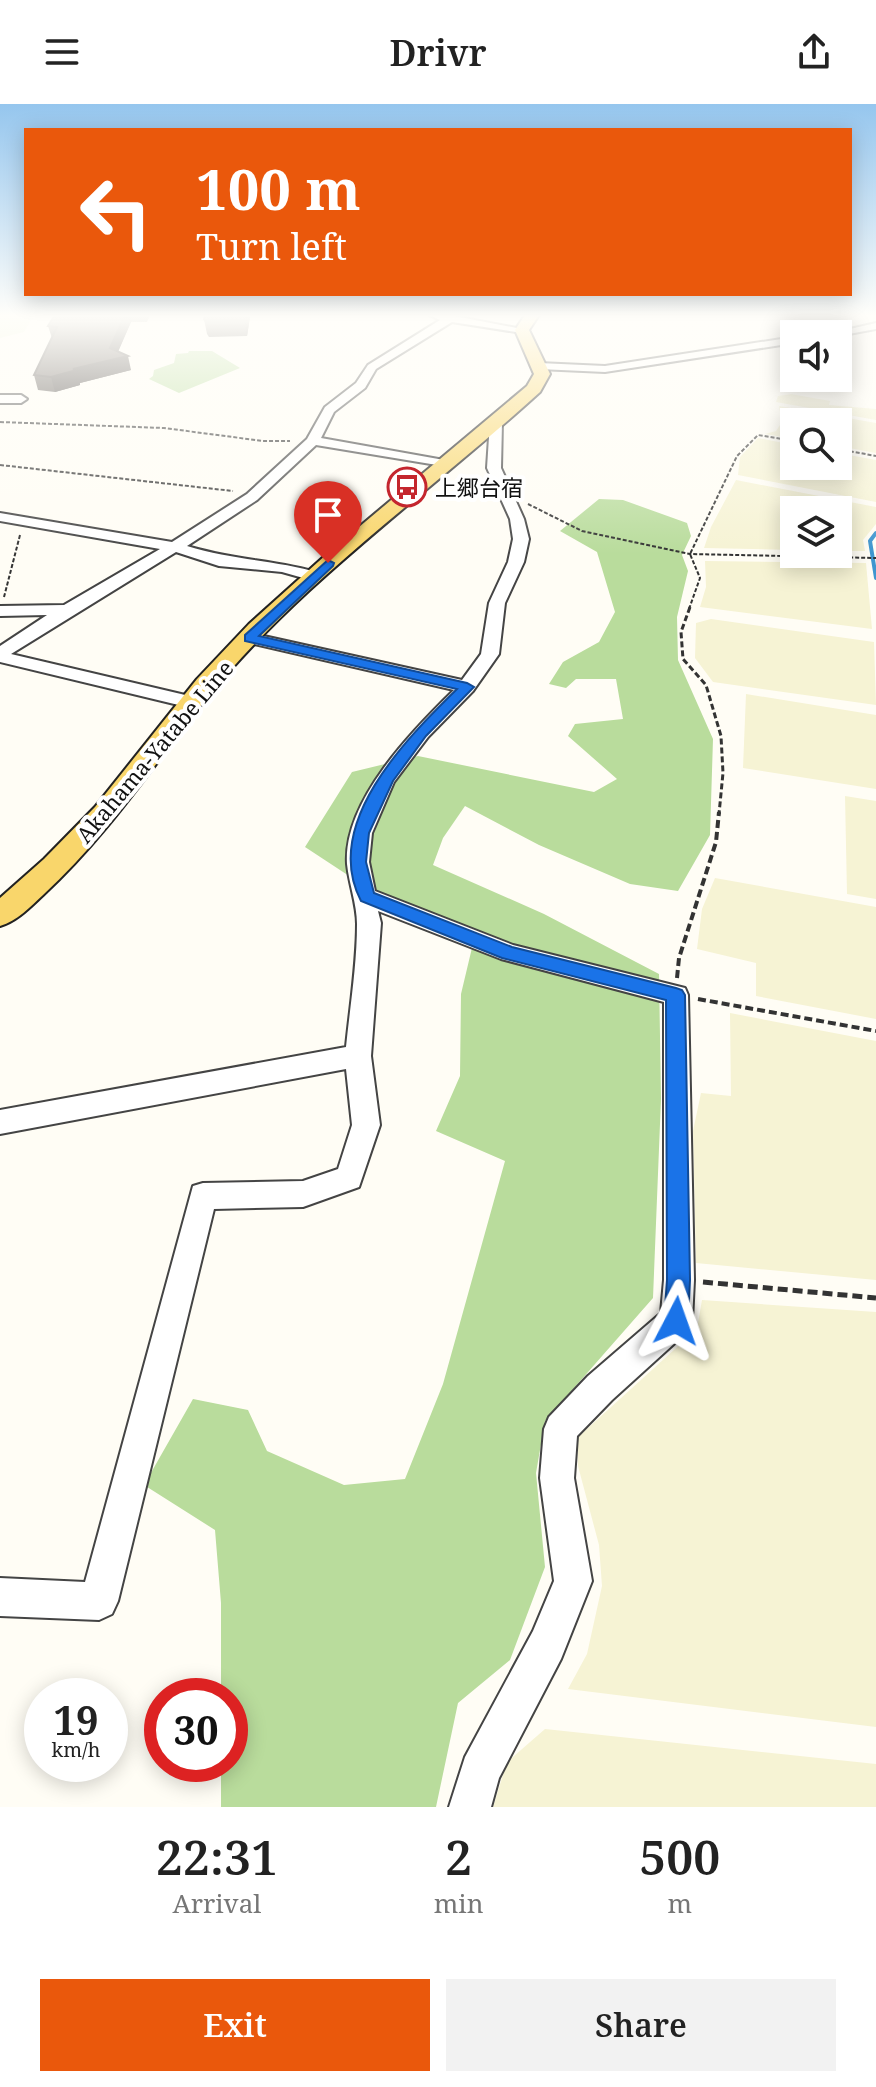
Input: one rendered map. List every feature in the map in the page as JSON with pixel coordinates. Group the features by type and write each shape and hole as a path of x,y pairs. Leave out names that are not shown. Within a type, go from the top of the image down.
{"main road":[{"name":"Akahama-Yatabe Line","path":"0,915 69,853 105,813 191,702 250,638 314,576 526,394"}],"street":[{"path":"0,656 67,610 215,523 255,494 313,441 329,410 349,394"},
{"path":"0,399 21,399"},
{"path":"0,1597 99,1601 203,1196 303,1194 349,1178 366,1125 358,1056 369,923 367,897 358,862 361,833 385,780 421,733 467,687 490,654 497,603 516,562 521,539 517,519 494,468 496,422"},
{"path":"313,441 444,464"},
{"path":"0,517 175,547 219,561 283,567 314,576"},
{"path":"0,611 67,610"},
{"path":"250,638 467,687"},
{"path":"0,656 191,702"},
{"path":"367,897 509,953 676,995 679,1280 676,1321 600,1388 561,1429 557,1478 573,1581 547,1645 480,1772 470,1807"},
{"path":"0,1122 358,1056"}],"path":[{"path":"0,422 164,428 263,441 313,441"},
{"path":"780,439 758,435 737,456 690,554 700,578 681,632 683,659 706,685 721,736 723,773 716,842 679,958 676,995 876,1031"},
{"path":"852,452 876,456"},
{"path":"0,465 255,494"},
{"path":"504,486 525,502 570,527 690,554 876,558"},
{"path":"0,611 23,521"},
{"path":"679,1280 876,1298"}],"shaded area":[{"path":"794,394 830,401 829,405 876,409 876,420 852,416 852,408 809,408 776,402 778,396"},
{"path":"852,419 876,423 876,453 852,449"},
{"path":"780,425 780,437 765,434 776,431"},
{"path":"758,438 780,442 780,480 852,480 852,456 876,460 876,502 738,475 740,457"},
{"path":"736,480 819,496 780,496 780,550 704,548 711,527"},
{"path":"852,502 876,507 876,524 863,540 865,551 852,551"},
{"path":"705,561 780,562 780,568 852,568 852,563 866,563 872,629 700,607 706,587"},
{"path":"711,619 874,642 876,705 713,682 695,658 696,623"},
{"path":"746,694 876,715 876,789 743,768"},
{"path":"845,796 876,801 876,899 847,894"},
{"path":"715,878 876,907 876,1019 756,996 756,963 697,949 702,909"},
{"path":"730,1013 876,1041 876,1280 696,1263 693,1131 701,1093 731,1096"},
{"path":"702,1300 876,1312 876,1727 568,1689 587,1654 602,1586 599,1545 578,1466 577,1438 697,1329"},
{"path":"545,1729 876,1764 876,1807 493,1807 507,1762"}],"green space":[{"path":"599,499 623,500 687,523 691,536 682,555 688,571 677,617 678,660 713,739 710,835 678,891 630,884 539,845 465,806 443,838 433,865 544,914 659,974 661,1099 653,1298 545,1421 536,1473 545,1567 510,1660 458,1703 436,1807 221,1807 221,1782 248,1782 248,1678 221,1678 221,1603 215,1530 144,1485 193,1399 248,1410 267,1451 344,1485 405,1479 443,1384 505,1161 436,1131 460,1076 461,994 476,931 375,893 305,847 352,772 418,756 594,792 617,779 568,736 575,724 623,719 616,679 576,679 566,688 549,684 563,662 599,642 615,612 597,552 560,531"}],"waterway":[{"path":"876,533 870,541 876,578"}],"place":[{"name":"上郷台宿","path":"407,487"}],"route":[{"path":"328,563 250,638 467,687 421,733 385,780 361,833 358,862 367,897 509,953 676,995 679,1280 676,1321"}]}
